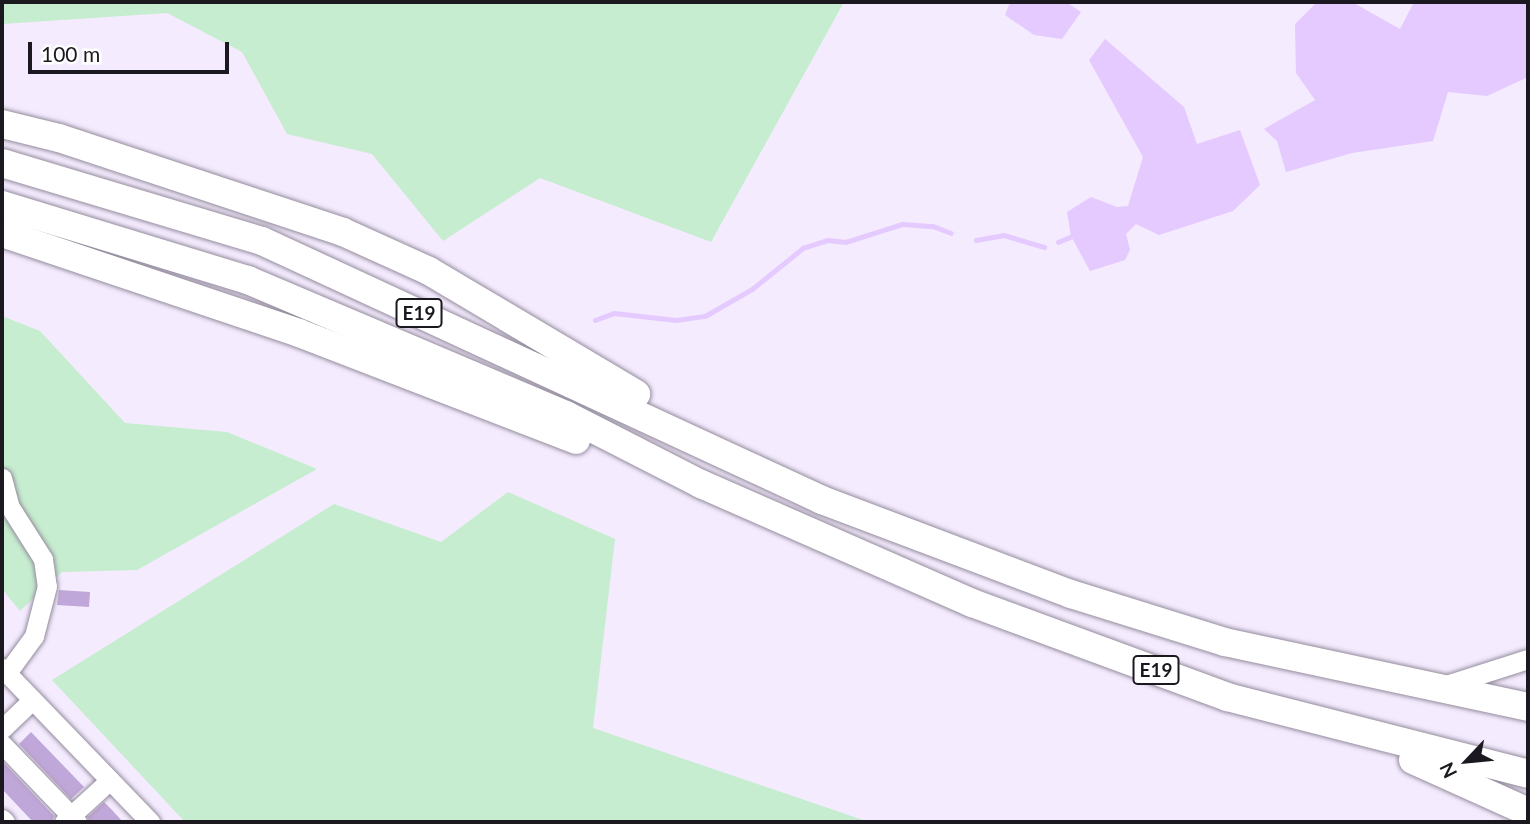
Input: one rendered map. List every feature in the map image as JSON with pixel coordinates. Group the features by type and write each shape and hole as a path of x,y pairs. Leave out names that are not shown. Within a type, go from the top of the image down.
{"highway":[{"path":"2,124 59,138 343,232 429,271 539,340 822,500"},
{"name":"E19","path":"2,163 262,241 822,500 1113,609 1225,642 1528,707"},
{"name":"E19","path":"2,205 248,280 566,415 701,484 972,603 1227,697 1353,732 1528,774"},
{"path":"2,233 299,334 630,463 701,484"},
{"path":"1353,732 1528,813"}],"street":[{"path":"2,478 10,506 43,559 47,586 34,636 4,671 150,822"},
{"path":"1436,688 1528,659"},
{"path":"2,729 32,700"},
{"path":"2,744 71,820 110,780"}],"green space":[{"path":"2,2 844,2 711,242 540,178 443,241 372,154 287,134 242,52 167,13 2,24"},
{"path":"2,316 40,331 125,423 227,432 317,469 137,570 62,572 20,611 2,589"},
{"path":"508,492 615,539 593,728 869,822 185,822 52,680 334,504 441,542"}],"shaded area":[{"path":"1010,2 1066,2 1081,12 1062,39 1034,35 1005,15"},
{"path":"1317,2 1352,2 1400,29 1414,2 1528,2 1528,77 1487,96 1448,92 1433,141 1352,153 1286,172 1277,141 1264,129 1315,100 1296,73 1295,24"},
{"path":"1105,39 1184,107 1197,144 1240,130 1260,185 1233,211 1159,235 1136,224 1126,234 1130,250 1125,260 1090,271 1071,236 1067,212 1091,197 1117,207 1128,206 1143,157 1089,60"}],"building":[{"path":"59,590 90,592 89,607 57,605"},
{"path":"31,732 84,787 71,799 19,744"},
{"path":"2,761 54,816 52,822 33,822 2,789"},
{"path":"104,802 123,822 89,822 88,817"}],"waterway":[{"path":"595,320 614,313 676,320 705,316 752,289 803,248 828,240 846,242 902,224 933,226 951,233"},
{"path":"1058,242 1077,234"},
{"path":"976,240 1004,235 1044,247"}]}
